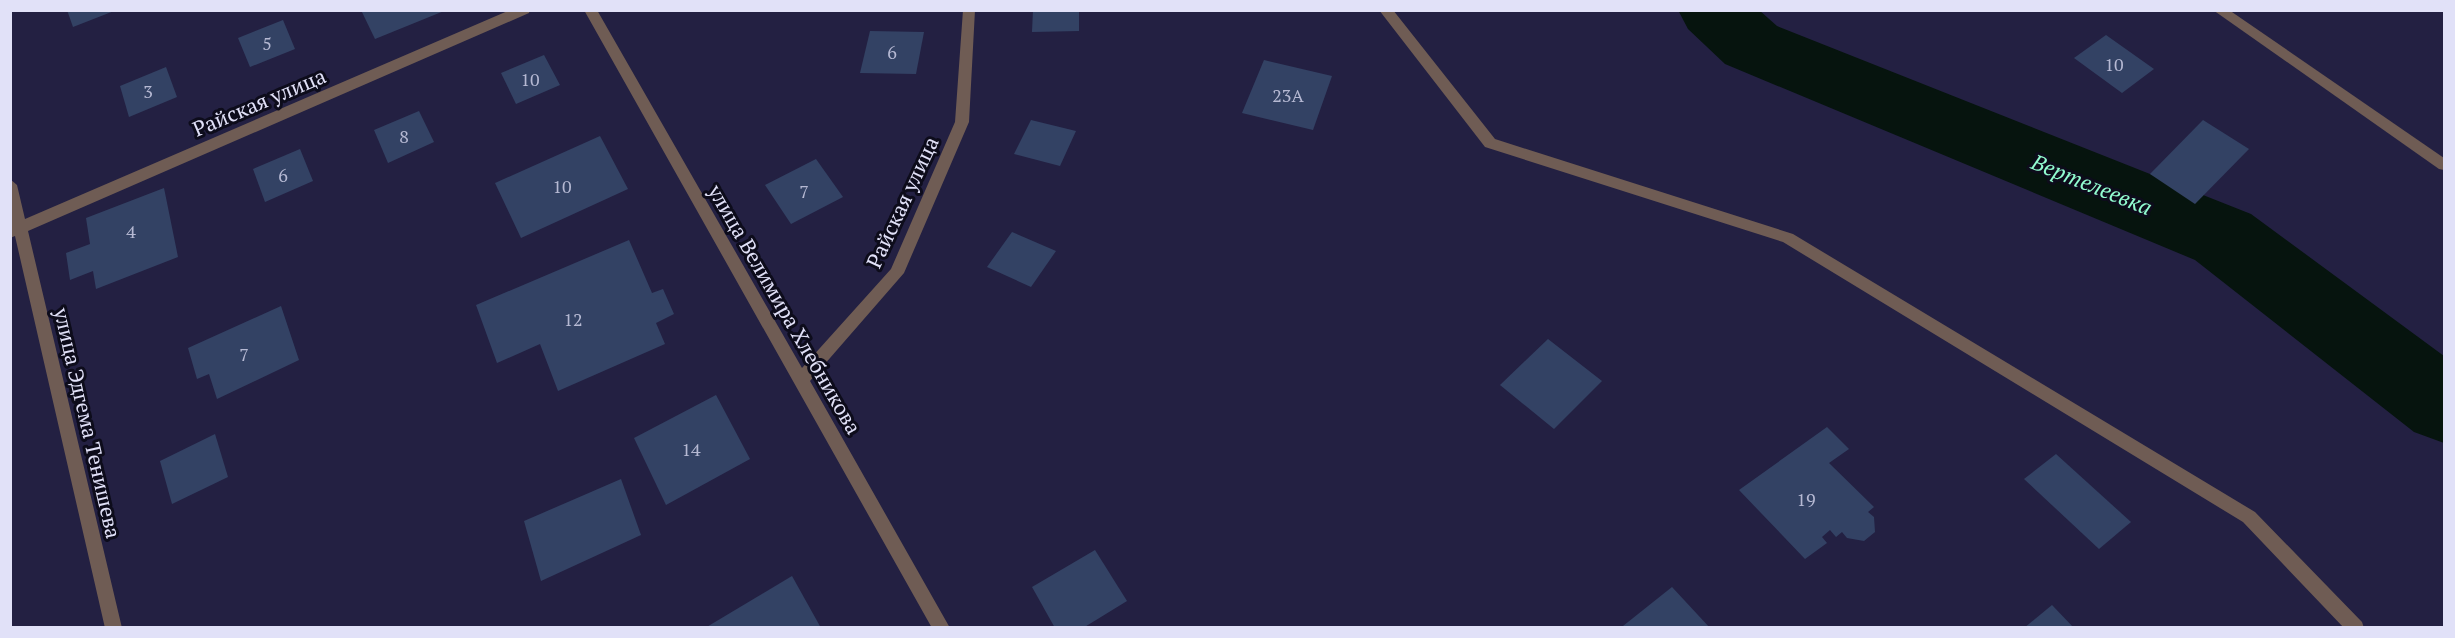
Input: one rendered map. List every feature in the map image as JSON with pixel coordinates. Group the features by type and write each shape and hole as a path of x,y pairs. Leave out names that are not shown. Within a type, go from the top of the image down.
{"street":[{"name":"Райская улица","path":"16,230 524,10"},
{"name":"улица Велимира Хлебникова","path":"590,10 942,627"},
{"name":"Райская улица","path":"801,380 897,273 962,122 969,10"},
{"path":"1385,10 1490,143 1788,238 2249,517 2356,627"},
{"path":"2219,10 2445,165"},
{"name":"улица Эдгема Тенишева","path":"10,185 16,230 114,627"}],"building":[{"path":"67,10 114,10 114,11 73,27"},
{"path":"361,10 444,10 444,11 375,39"},
{"path":"1033,10 1079,10 1079,31 1032,32"},
{"path":"283,20 295,49 250,67 238,38"},
{"path":"870,31 924,32 916,74 860,73"},
{"path":"2106,35 2154,69 2122,93 2074,58"},
{"path":"544,55 560,85 516,104 501,73"},
{"path":"1264,60 1332,76 1313,130 1242,113"},
{"path":"166,67 177,97 129,117 120,86"},
{"path":"419,111 434,142 388,163 374,130"},
{"path":"1031,120 1076,131 1060,166 1014,154"},
{"path":"2203,120 2249,149 2195,204 2150,174"},
{"path":"600,136 628,189 521,238 495,183"},
{"path":"300,149 313,181 265,202 253,169"},
{"path":"816,159 843,197 791,224 765,185"},
{"path":"164,188 178,257 96,289 93,271 70,280 66,253 90,244 86,218"},
{"path":"1012,232 1056,251 1031,287 987,267"},
{"path":"629,240 652,293 663,289 674,314 656,323 665,344 558,391 540,344 497,363 476,305"},
{"path":"281,306 299,360 217,399 209,374 197,379 188,348"},
{"path":"1548,339 1602,381 1554,429 1500,385"},
{"path":"716,395 750,459 666,505 634,438"},
{"path":"1827,427 1849,449 1829,463 1874,507 1868,512 1874,517 1875,532 1864,541 1847,538 1842,532 1836,537 1830,530 1822,537 1827,543 1805,559 1739,490"},
{"path":"215,434 228,477 172,504 160,461"},
{"path":"2056,454 2131,522 2099,549 2024,479"},
{"path":"621,479 641,535 541,581 524,521"},
{"path":"1095,550 1127,601 1083,628 1055,628 1032,587"},
{"path":"792,576 821,628 705,628"},
{"path":"1672,587 1710,628 1623,626"},
{"path":"2052,605 2074,628 2024,628"}],"waterway":[{"name":"Вертелеевка","path":"1713,10 1751,45 2223,237 2444,405"}]}
